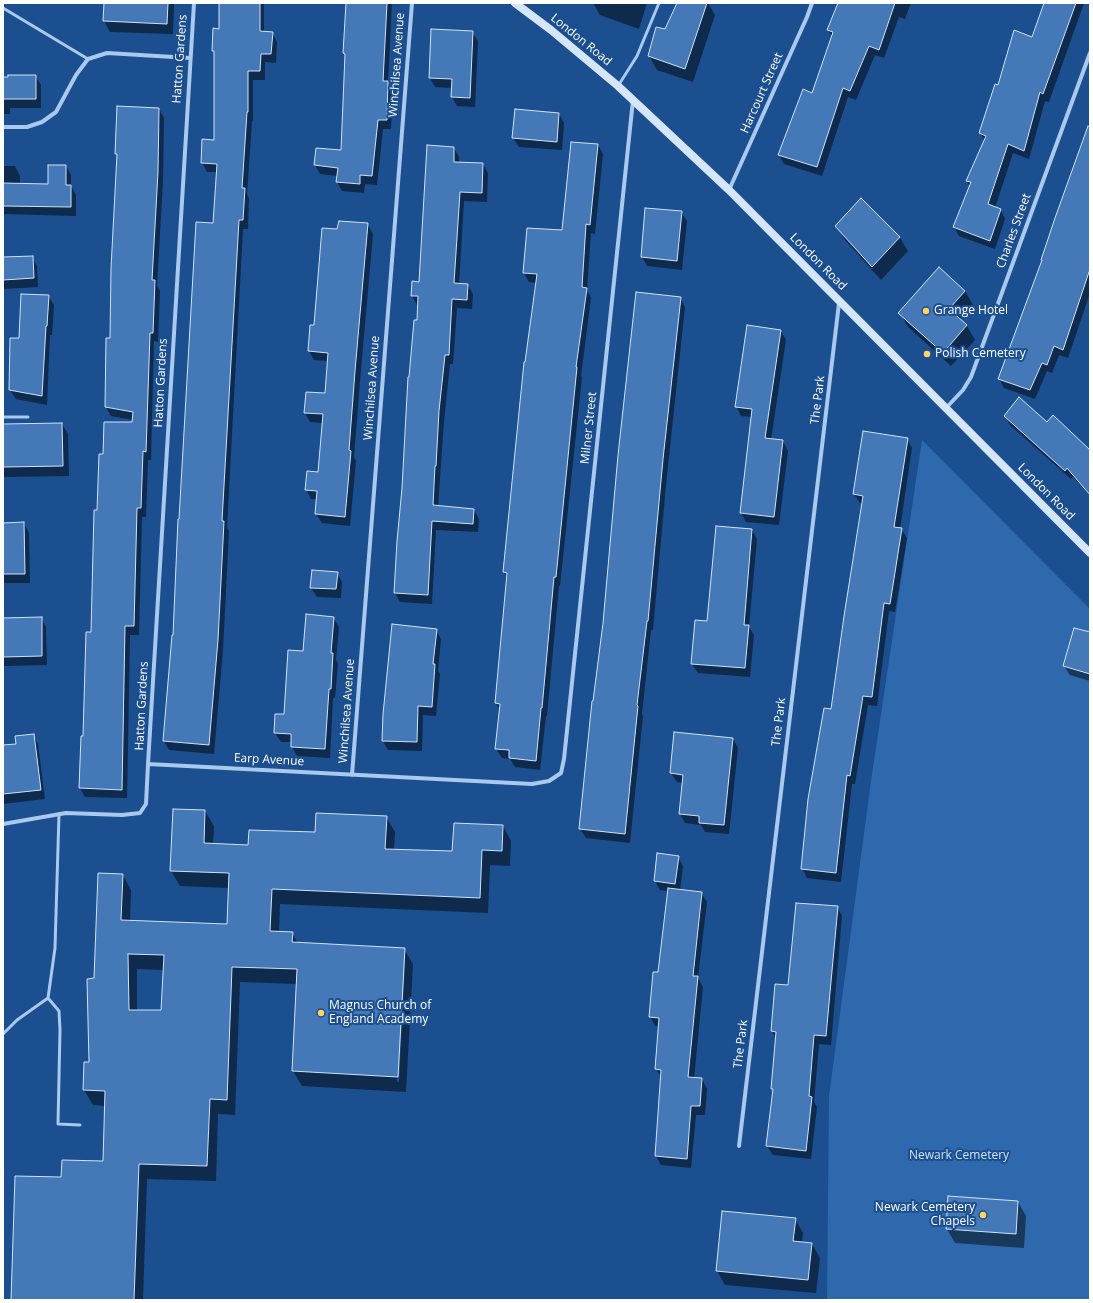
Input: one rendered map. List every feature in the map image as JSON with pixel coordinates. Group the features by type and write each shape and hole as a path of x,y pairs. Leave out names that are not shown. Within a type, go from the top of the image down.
{"main road":[{"name":"London Road","path":"515,3 551,30 618,86 729,190 840,300 1028,493 1090,553"}],"street":[{"name":"Hatton Gardens","path":"148,764 194,3"},
{"name":"Winchilsea Avenue","path":"352,775 412,3"},
{"name":"Harcourt Street","path":"729,190 812,3"},
{"path":"3,127 27,127 42,122 56,112 76,75 88,59 106,53 190,58"},
{"name":"Charles Street","path":"946,408 963,390 971,377 1090,53"},
{"name":"Milner Street","path":"564,759 633,100"},
{"name":"The Park","path":"739,1146 840,300"},
{"name":"Earp Avenue","path":"148,764 532,784 549,781 560,773 564,759"},
{"path":"3,824 66,813 122,815 140,813 146,804 148,764"}],"lane":[{"path":"618,86 637,56 659,3"},
{"path":"3,8 88,59"},
{"path":"3,417 28,417"},
{"path":"3,1034 17,1020 48,998 55,948 59,814"},
{"path":"48,998 59,1011 58,1124 80,1126"}],"green space":[{"name":"Newark Cemetery","path":"922,440 1090,609 1090,1300 827,1300 829,1096 871,781"}],"building":[{"path":"104,3 168,3 167,24 103,21"},
{"path":"219,3 260,3 260,31 273,32 271,54 261,54 260,71 248,71 248,112 242,188 245,188 243,220 239,220 222,521 224,521 218,640 209,745 163,741 173,635 178,519 196,222 213,223 217,164 201,163 202,139 214,140 214,51 212,51 213,28 219,29"},
{"path":"346,3 387,3 383,81 388,81 387,120 378,120 372,176 360,175 360,184 336,182 338,168 314,165 316,148 341,150 345,54 343,53"},
{"path":"677,3 707,3 685,69 648,56 656,27 665,29"},
{"path":"838,3 895,3 879,50 869,46 850,91 843,88 817,167 778,155 803,89 812,93 833,32 827,30"},
{"path":"1044,3 1076,3 1043,94 1040,92 1024,151 1008,144 988,204 1001,209 990,241 953,227 971,182 966,181 986,136 979,133 995,84 998,85 1014,30 1032,37"},
{"path":"431,29 473,31 470,98 451,97 452,79 429,78"},
{"path":"8,75 36,75 36,99 3,99 3,77 8,77"},
{"path":"117,106 159,108 158,172 152,280 155,280 153,333 150,333 146,452 143,451 141,508 137,508 134,626 125,626 122,790 79,788 81,736 83,736 86,632 91,632 94,510 97,510 99,454 103,454 104,422 132,422 133,412 105,407 106,338 110,338 111,268 117,154 115,154"},
{"path":"515,109 559,113 557,142 512,138"},
{"path":"1088,126 1090,126 1090,269 1063,350 1054,346 1047,365 1042,363 1030,390 998,379 1042,260 1055,218"},
{"path":"571,142 598,144 590,225 586,224 582,287 587,288 576,367 556,577 554,577 536,761 509,758 509,750 495,749 500,704 495,703 507,573 503,572 524,362 537,274 523,273 527,228 562,230"},
{"path":"427,145 454,147 454,162 483,163 482,193 460,192 454,283 468,284 467,300 452,299 449,355 445,355 439,411 433,505 474,509 473,524 432,521 428,595 394,593 408,377 414,320 417,320 418,296 411,296 412,281 419,282"},
{"path":"48,165 66,165 66,185 71,185 71,207 3,206 3,183 48,184"},
{"path":"861,198 900,237 872,267 835,226"},
{"path":"645,208 682,211 677,261 641,257"},
{"path":"339,221 368,223 355,371 349,450 351,451 345,517 315,514 317,491 305,490 307,471 318,472 323,414 304,413 306,392 325,393 328,353 308,351 310,325 314,325 322,228 337,229"},
{"path":"33,256 34,278 3,280 3,257"},
{"name":"Grange Hotel","path":"939,267 965,291 949,309 967,325 943,353 898,313"},
{"path":"636,292 681,297 663,459 648,621 637,705 625,834 579,829 592,701 603,623 618,455"},
{"path":"21,294 49,295 42,396 9,390 10,338 19,338"},
{"path":"747,325 781,330 765,438 783,440 774,517 740,513 752,409 735,407"},
{"path":"1019,397 1047,422 1053,415 1090,450 1090,495 1067,468 1065,471 1004,416"},
{"path":"62,423 63,466 3,467 3,424"},
{"path":"863,431 908,438 894,527 902,528 890,604 884,603 872,697 863,696 850,776 847,775 836,873 801,869 808,799 824,708 831,709 863,496 853,494"},
{"path":"24,522 25,574 3,574 3,523"},
{"path":"716,526 752,529 744,625 749,625 745,668 691,664 695,620 707,621"},
{"path":"312,570 338,572 336,589 310,588"},
{"path":"306,614 334,617 331,653 333,653 331,689 329,689 325,749 291,747 291,734 274,733 275,714 284,714 288,650 303,651"},
{"path":"42,617 42,656 3,657 3,618"},
{"path":"392,624 437,629 433,664 435,664 432,707 418,706 417,742 382,741 383,714"},
{"path":"1074,628 1090,632 1090,674 1063,666"},
{"path":"674,732 733,738 724,825 699,823 699,816 679,814 683,775 670,773"},
{"path":"34,734 41,790 3,794 3,745 16,744 15,736"},
{"path":"173,809 205,810 204,843 248,845 249,830 315,832 316,813 387,816 385,849 452,851 454,823 503,825 502,851 482,850 480,898 272,889 270,931 293,932 292,942 405,948 398,1077 292,1071 297,969 232,967 227,1100 210,1099 207,1166 139,1164 134,1300 11,1300 15,1176 61,1177 62,1160 103,1161 105,1091 83,1090 84,1062 89,1062 87,979 94,978 98,873 123,874 121,920 227,924 229,873 170,871","holes":["128,954 164,955 161,1010 129,1010"]},
{"path":"657,853 679,856 675,884 654,881"},
{"path":"668,888 702,892 693,976 698,976 688,1077 702,1078 700,1106 691,1106 687,1159 655,1156 661,1070 655,1069 659,1018 649,1017 653,972 658,972"},
{"path":"796,903 838,906 826,1036 814,1035 809,1096 812,1097 806,1151 766,1146 773,1089 771,1089 776,1032 771,1031 775,984 788,985"},
{"name":"Newark Cemetery Chapels","path":"948,1196 1018,1201 1016,1234 946,1229"},
{"path":"722,1211 796,1218 793,1241 812,1243 808,1280 716,1271"}],"place":[{"name":"Grange Hotel","path":"926,311"},
{"name":"Polish Cemetery","path":"927,354"},
{"name":"Magnus Church of England Academy","path":"321,1013"},
{"name":"Newark Cemetery Chapels","path":"983,1215"}]}
